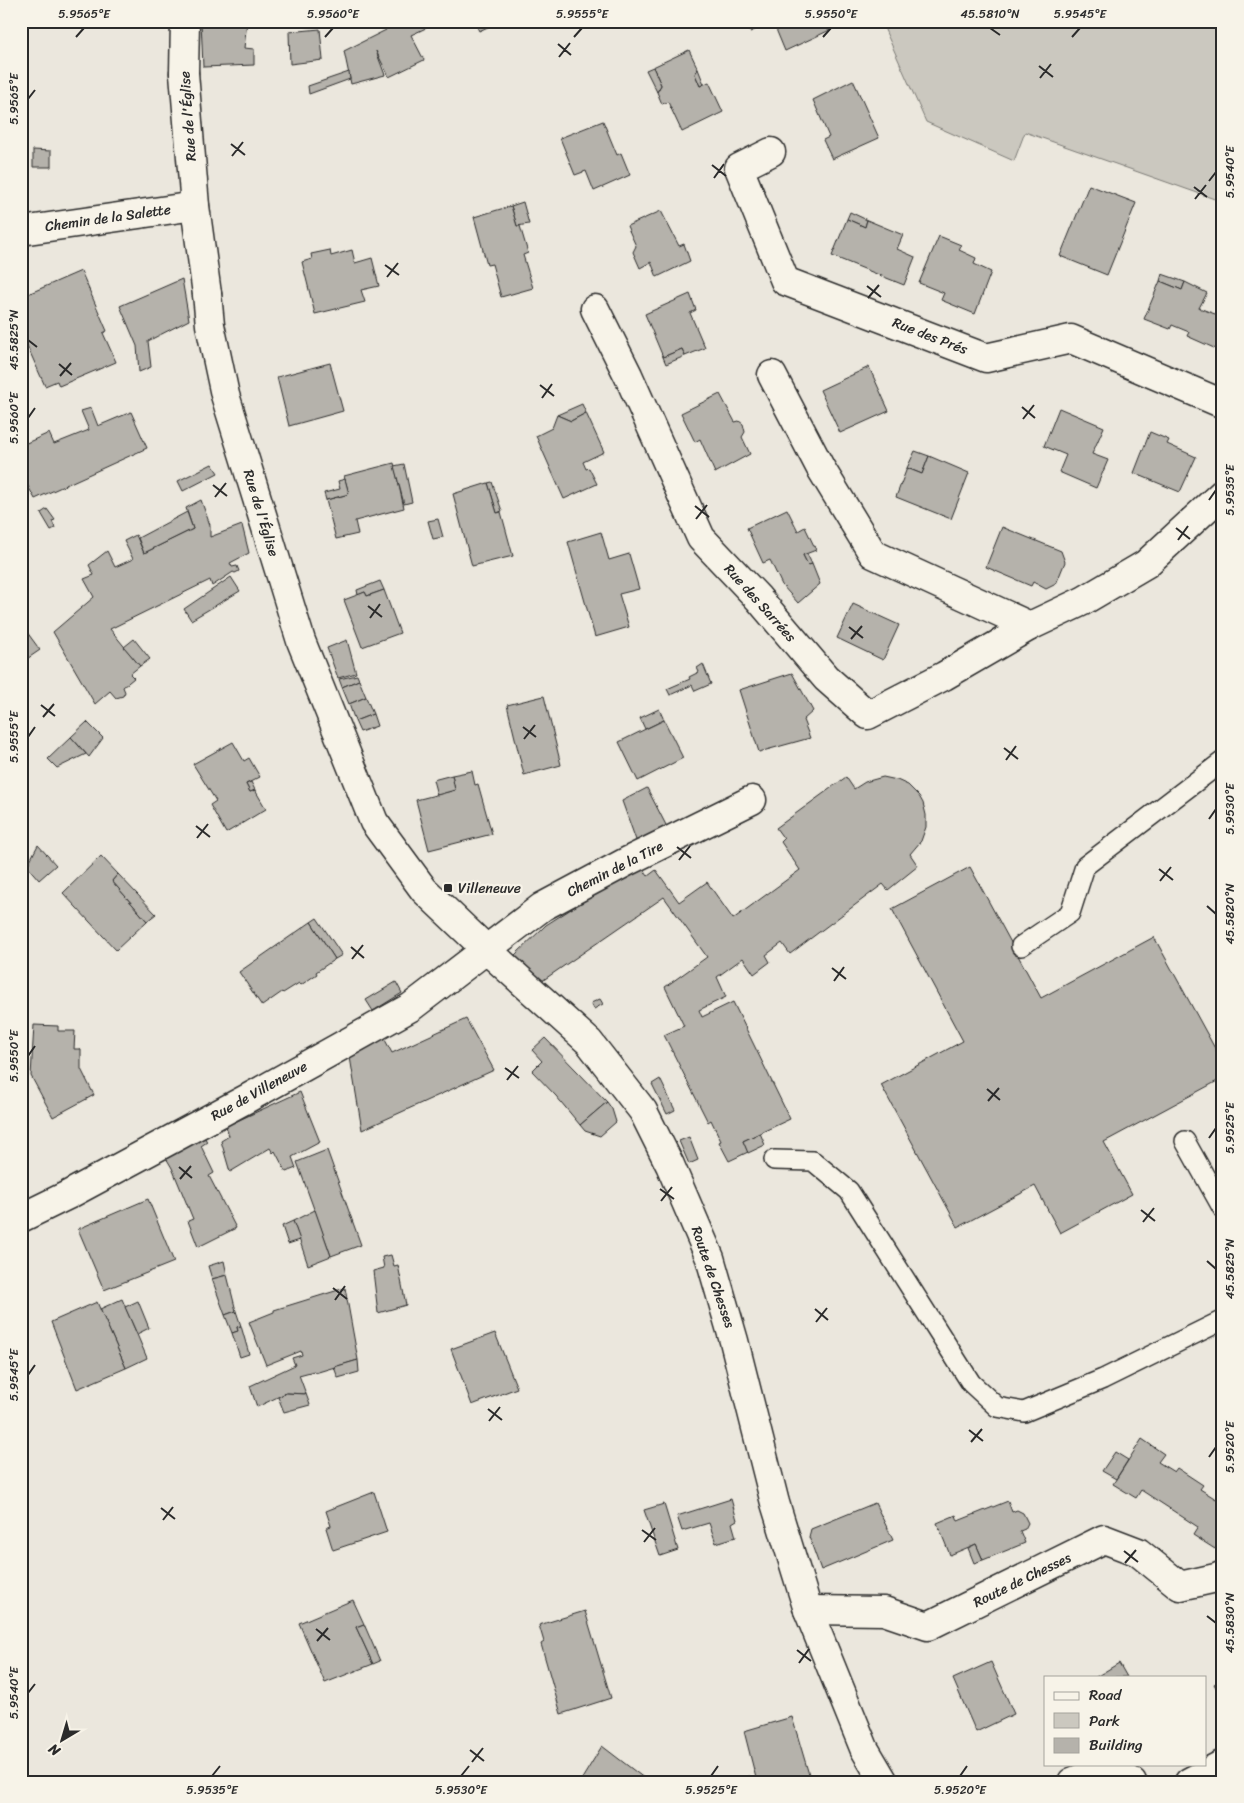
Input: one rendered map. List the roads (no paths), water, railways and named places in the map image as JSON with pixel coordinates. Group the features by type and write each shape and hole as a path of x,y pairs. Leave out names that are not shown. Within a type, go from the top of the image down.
{"street":[{"name":"Rue de l'Église","path":"185,21 184,73 194,206 208,294 210,325 225,395 301,641 374,822 424,890 487,950"},
{"name":"Rue des Prés","path":"770,152 739,168 786,281 986,358 1071,340 1223,404"},
{"name":"Chemin de la Salette","path":"21,231 194,206"},
{"name":"Rue des Sarrées","path":"595,309 628,375 701,538 758,598 826,678 868,715 944,676 1030,626 1083,601 1146,564 1223,493"},
{"path":"772,375 820,467 872,554 1030,626"},
{"name":"Chemin de la Tire","path":"487,950 542,907 628,861 752,800"},
{"name":"Rue de Villeneuve","path":"21,1218 68,1195 411,1006 487,950"},
{"name":"Route de Chesses","path":"487,950 589,1042 643,1111 670,1165 710,1258 734,1341 775,1502 808,1610 864,1748 884,1782"},
{"name":"Route de Chesses","path":"808,1610 884,1612 928,1626 1104,1540 1138,1552 1180,1586 1216,1578 1223,1574"},
{"path":"1188,1782 1223,1764"},
{"path":"1072,1782 1110,1766 1132,1782"}],"lane":[{"path":"1021,946 1070,913 1085,866 1223,761"},
{"path":"1186,1141 1223,1209"},
{"path":"774,1160 813,1161 849,1191 971,1383 997,1407 1024,1412 1103,1380 1223,1320"}],"place":[{"name":"Villeneuve","path":"448,888"}]}
